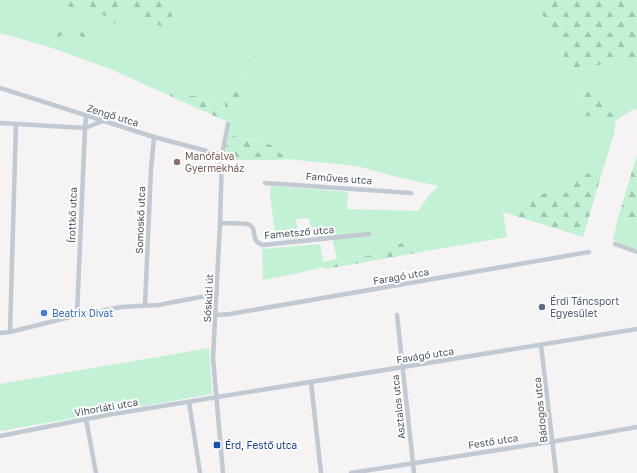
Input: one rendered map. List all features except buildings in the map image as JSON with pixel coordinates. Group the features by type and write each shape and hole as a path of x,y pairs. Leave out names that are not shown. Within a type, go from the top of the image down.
{"street":[{"name":"Zengő utca","path":"0,88 154,137 222,154"},
{"name":"Írottkő utca","path":"78,315 84,128 86,116"},
{"path":"0,123 84,128 103,121"},
{"path":"10,332 16,124"},
{"name":"Sóskúti út","path":"223,473 213,358 222,154 228,124"},
{"name":"Somoskő utca","path":"146,305 151,169 154,137"},
{"name":"Faműves utca","path":"265,183 411,193"},
{"name":"Fametsző utca","path":"220,224 247,224 254,230 254,239 257,243 263,245 369,234"},
{"path":"616,244 637,252"},
{"name":"Faragó utca","path":"216,315 230,314 589,252"},
{"path":"0,333 10,332 78,315 121,307 158,305 217,294"},
{"name":"Asztalos utca","path":"397,315 414,473"},
{"name":"Favágó utca","path":"216,397 637,329"},
{"name":"Bádogos utca","path":"541,345 556,473"},
{"path":"311,382 321,473"},
{"name":"Vihorláti utca","path":"0,436 86,419 216,397"},
{"path":"189,402 200,473"},
{"path":"86,419 96,473"},
{"name":"Festő utca","path":"351,473 637,427"}],"green space":[{"path":"0,0 534,0 553,32 569,69 637,60 637,110 634,109 616,120 614,134 604,166 503,212 507,237 427,251 419,245 393,244 375,255 349,257 340,261 332,268 325,269 324,267 263,280 262,249 320,244 323,262 337,259 332,236 313,237 309,218 296,219 299,239 276,240 270,195 271,186 348,192 347,209 418,211 430,194 438,186 357,166 287,159 278,151 281,148 231,135 234,126 232,120 230,123 228,122 253,67 258,49 256,49 253,61 244,73 242,81 228,95 225,110 213,102 212,104 210,101 203,102 197,95 181,97 171,94 170,96 108,68 49,47 0,33","holes":["577,90 605,95 611,120 583,115 584,105 576,93"]},
{"path":"55,0 167,0 179,6 179,9 175,10 166,28 125,11 119,15 120,19 96,38 89,37 86,39 76,34 64,37 61,35 58,38 53,35 55,28 63,31 70,28 96,32 114,19 113,15 110,17 86,11 78,11"},
{"path":"534,0 637,0 637,60 569,69 553,32"},
{"path":"256,48 258,49 253,67 228,122 170,96 171,94 179,95 181,97 197,95 203,102 210,101 212,104 213,102 225,110 225,103 228,95 242,81 244,73 253,61"},
{"path":"577,90 605,95 619,108 611,120 582,115 584,105 576,93"},
{"path":"235,117 237,120 231,135 272,145 276,142 287,144 278,151 287,159 226,160 225,155 230,123"},
{"path":"637,155 637,219 618,218"},
{"path":"604,166 583,237 503,212"},
{"path":"618,218 637,219 637,252 613,240"},
{"path":"405,243 419,245 427,251 332,268 340,261 349,257 375,255 393,244"},
{"path":"209,348 212,394 0,431 0,384"}],"place":[{"name":"Manófalva Gyermekház","path":"177,162"},
{"name":"Érdi Táncsport Egyesület","path":"542,307"},
{"name":"Beatrix Divat","path":"44,313"},
{"name":"Érd, Festő utca","path":"217,445"}]}
